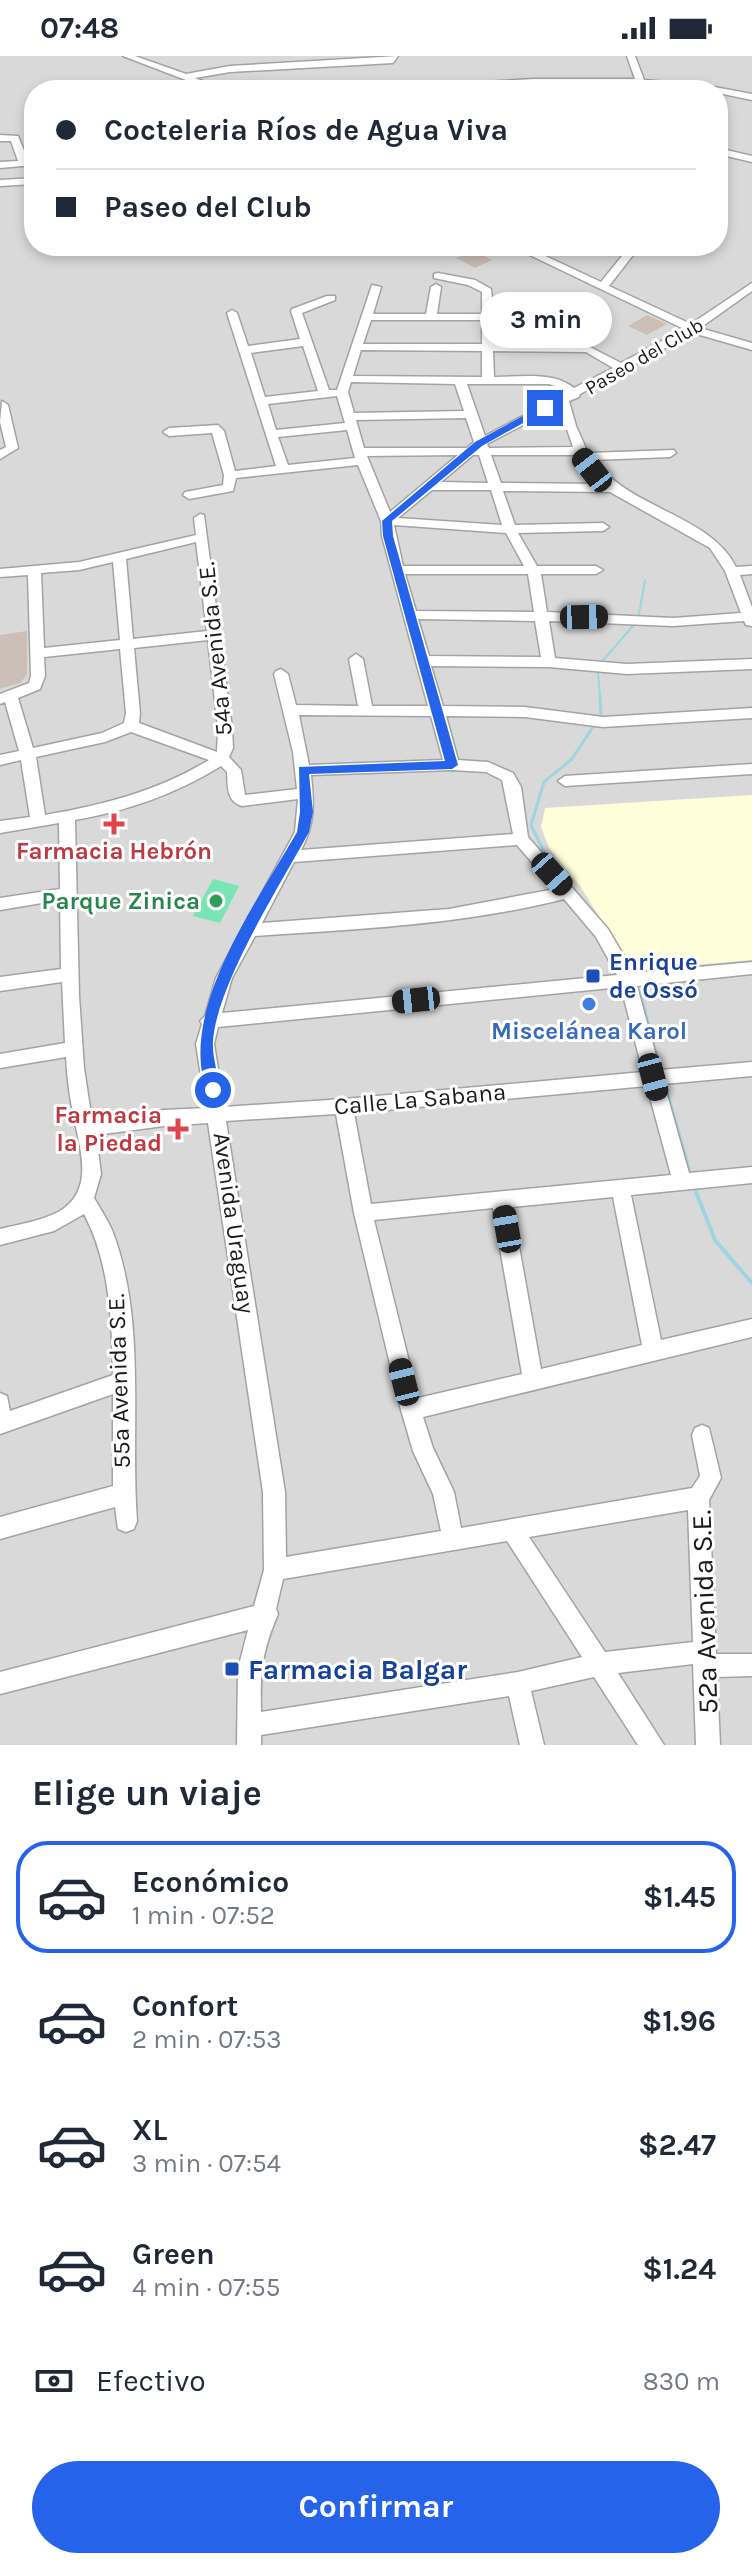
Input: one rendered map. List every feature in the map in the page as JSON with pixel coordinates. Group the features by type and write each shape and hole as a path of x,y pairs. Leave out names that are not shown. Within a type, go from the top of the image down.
{"street":[{"path":"631,56 639,80"},
{"path":"122,57 198,80"},
{"path":"189,76 230,69 394,58"},
{"path":"728,92 752,97"},
{"path":"0,138 15,138 24,154"},
{"path":"728,153 752,159"},
{"path":"0,165 24,163"},
{"path":"0,183 24,182"},
{"path":"536,256 692,329 752,347"},
{"path":"602,288 627,256"},
{"path":"431,316 437,281 480,285 487,291 488,381"},
{"name":"Paseo del Club","path":"387,521 476,449 692,329 752,286"},
{"path":"376,287 342,392 361,456 387,521 452,765"},
{"path":"325,394 296,311 331,298"},
{"path":"232,313 283,469"},
{"path":"368,317 489,317"},
{"path":"244,350 306,342"},
{"path":"359,347 588,349 620,367"},
{"path":"348,379 549,381 562,384 569,398 580,454 613,488 634,503 707,539 722,554 751,619 673,622 606,617 411,615"},
{"path":"460,381 471,414 476,449 510,529 534,572 539,617 549,662"},
{"path":"261,401 342,392"},
{"path":"0,455 12,448 2,405"},
{"path":"271,434 352,422 471,414"},
{"path":"169,432 214,428 218,431 230,475 229,488 189,495"},
{"path":"230,475 361,456 476,449 580,454 670,453"},
{"path":"428,486 613,488"},
{"name":"54a Avenida S.E.","path":"200,518 225,728 226,748 220,760"},
{"path":"387,521 510,529 603,527"},
{"path":"0,573 119,558 202,537"},
{"path":"119,558 131,726"},
{"path":"34,570 35,686 6,699 28,755 38,821"},
{"path":"398,570 596,570"},
{"path":"731,572 752,570"},
{"path":"37,653 215,635"},
{"path":"356,659 366,711"},
{"path":"424,661 549,662 627,669 752,664"},
{"name":"Avenida Uraguay","path":"248,1736 249,1669 267,1614 275,1570 274,1492 205,1044 209,1021 224,978 303,832 306,793 303,770 281,674"},
{"path":"290,710 525,712 603,722 752,713"},
{"path":"0,760 105,737 131,726 220,760 234,770 237,797 242,801 306,793"},
{"path":"0,827 114,809 146,798 220,760"},
{"path":"303,770 452,765 488,767 508,777 513,787 521,839 602,933 628,979 682,1182"},
{"path":"565,781 752,769"},
{"path":"0,1237 69,1217 85,1198 92,1172 88,1129 80,1106 75,1048 67,818"},
{"path":"289,857 521,839"},
{"path":"248,930 484,911 520,906 568,892"},
{"path":"0,904 70,893"},
{"path":"209,1021 752,968"},
{"path":"0,984 71,974"},
{"path":"0,1061 75,1048"},
{"name":"Calle La Sabana","path":"88,1129 217,1113 344,1106 752,1069"},
{"path":"344,1106 363,1213 411,1410 423,1451 443,1492 453,1539"},
{"path":"363,1213 752,1175"},
{"path":"620,1187 654,1353"},
{"name":"55a Avenida S.E.","path":"85,1198 96,1214 119,1294 126,1521"},
{"path":"501,1198 533,1380"},
{"path":"411,1410 752,1328"},
{"path":"0,1403 0,1424 121,1382"},
{"name":"52a Avenida S.E.","path":"702,1435 711,1478 698,1498 708,1745"},
{"path":"0,1528 123,1494"},
{"path":"275,1570 453,1539 514,1533 698,1498"},
{"path":"514,1533 652,1745"},
{"path":"0,1683 267,1614"},
{"path":"248,1736 600,1664 703,1659 752,1665"},
{"path":"518,1683 532,1745"}],"shaded area":[{"path":"0,56 752,56 752,1745 0,1745"},
{"path":"752,795 752,960 632,970 580,886 549,848 541,827 545,808"}],"green space":[{"name":"Parque Zinica","path":"213,879 239,886 220,923 193,916"}],"building":[{"path":"484,256 492,260 475,268 456,258"},
{"path":"647,315 667,324 647,335 628,326"},
{"path":"27,631 27,675 20,683 0,689 0,635"}],"waterway":[{"path":"599,665 638,620 645,580"},
{"path":"598,673 600,698"},
{"path":"600,696 601,715"},
{"path":"586,904 546,856 531,825 544,782 572,759 593,727"},
{"path":"640,991 659,1064"},
{"path":"665,1084 686,1158"},
{"path":"685,1156 689,1170"},
{"path":"694,1187 715,1240 752,1283"}],"place":[{"name":"Farmacia Hebrón","path":"114,824"},
{"name":"Parque Zinica","path":"216,901"},
{"name":"Enrique de Ossó","path":"593,976"},
{"name":"Miscelánea Karol","path":"589,1004"},
{"name":"Farmacia la Piedad","path":"178,1129"},
{"name":"Farmacia Balgar","path":"232,1669"}],"route":[{"path":"213,1090 205,1044 209,1021 224,978 303,832 306,812 303,770 452,765 388,536 387,521 468,451 511,424 545,408"}]}
